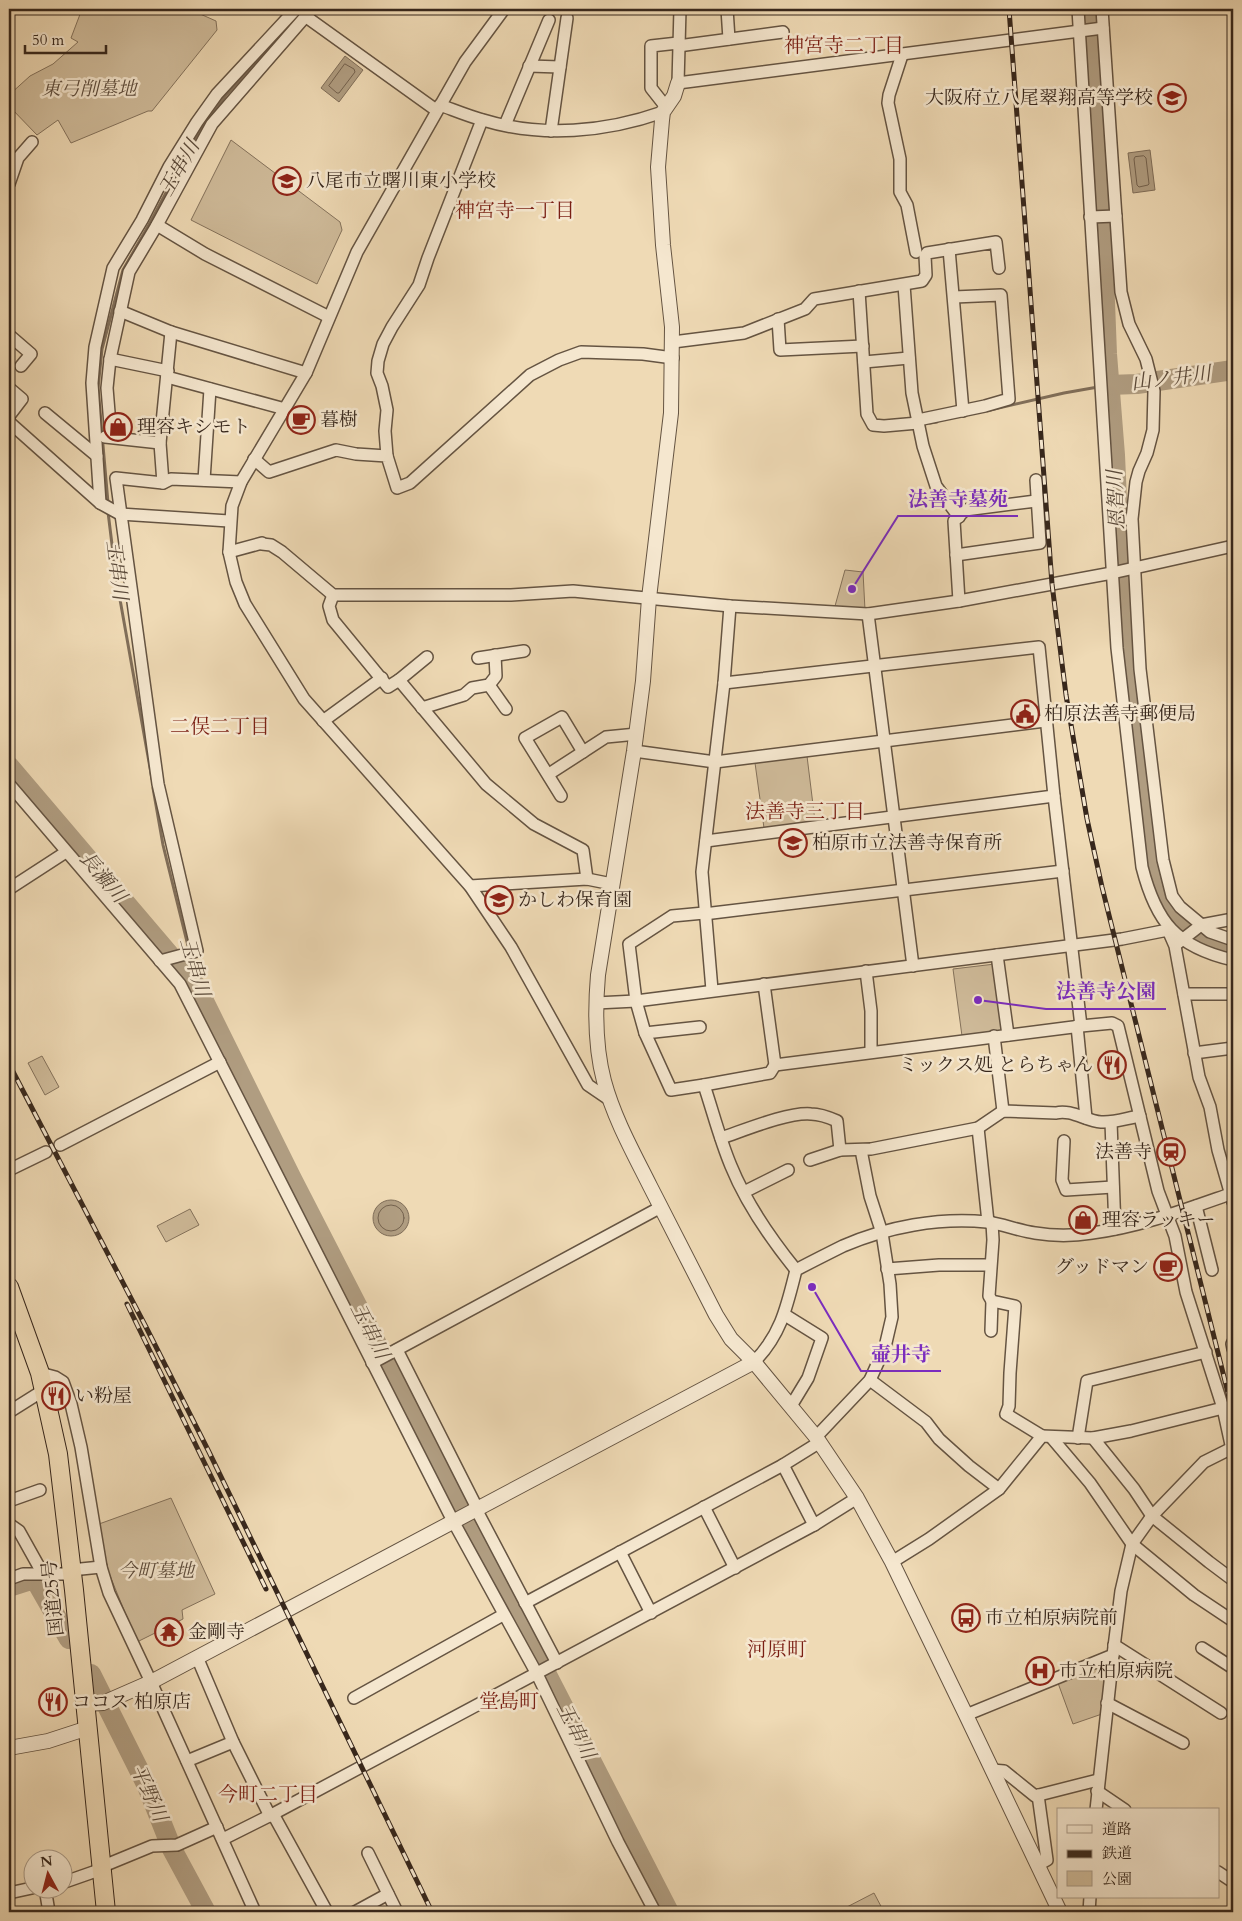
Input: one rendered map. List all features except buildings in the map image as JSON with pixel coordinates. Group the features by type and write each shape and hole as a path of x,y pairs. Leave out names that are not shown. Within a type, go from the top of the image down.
{"highway":[{"name":"国道25号","path":"9,1287 42,1381 58,1454 72,1572 106,1912"}],"street":[{"path":"504,9 465,62 357,252 306,373 241,482 232,506 229,552 236,582 245,604 304,699 470,886 511,947 588,1085 610,1100"},
{"path":"680,9 678,83 674,96 665,109 658,166 663,245 673,342 671,413 649,598 637,734 598,975 596,1003 597,1039 604,1079 610,1100 634,1154 716,1315 731,1339 754,1362 818,1439 858,1498 892,1562 1060,1912"},
{"path":"726,9 730,39"},
{"path":"1078,9 1093,217 1120,676 1142,867 1154,906 1166,926 1180,940 1200,950 1233,960"},
{"path":"1102,9 1114,216 1124,310 1146,359 1154,391 1153,430 1147,453 1139,471 1134,495 1132,568 1140,669 1163,860 1172,896 1180,907 1210,932 1233,940"},
{"path":"304,11 438,107 482,120 505,125 568,132 645,118 665,109"},
{"path":"111,437 107,388 110,359 129,272 212,124 304,11"},
{"path":"100,503 92,383 95,347 113,268 142,220 170,167 197,122 217,94 304,11"},
{"path":"551,131 567,18"},
{"path":"505,125 549,20"},
{"path":"678,83 1102,28"},
{"path":"665,109 652,88 651,46 783,32"},
{"path":"902,54 888,103 900,159 900,192 907,205 916,252"},
{"path":"529,66 560,67"},
{"path":"482,120 419,284 392,327 378,361 377,373 387,410 385,431 387,456 390,471 397,488 410,483 530,375 560,360 581,352 643,354 673,358"},
{"path":"9,184 18,158 32,142"},
{"path":"1093,217 1114,216"},
{"path":"157,225 205,254 329,317"},
{"path":"673,342 744,333 805,308 814,299 904,285 922,280 926,275 925,256 927,253 996,242 999,268"},
{"path":"949,249 963,411"},
{"path":"904,285 912,393 923,446 936,486 959,516"},
{"path":"859,291 867,414 873,425 884,426 918,422 1009,399 1001,295 954,297"},
{"path":"120,311 171,332 306,373"},
{"path":"778,319 780,350 863,346"},
{"path":"163,483 160,443 171,332"},
{"path":"9,335 30,354 21,366"},
{"path":"864,362 910,358"},
{"path":"110,359 168,374 210,389 285,410"},
{"path":"9,388 22,399 9,416"},
{"path":"204,480 210,389"},
{"path":"45,413 97,456"},
{"path":"9,422 100,503 120,514 230,521"},
{"path":"95,436 160,443"},
{"path":"254,459 269,472 336,450 356,454 387,456"},
{"path":"160,961 197,951 158,784 116,478 163,483 172,480 241,482"},
{"path":"956,555 1040,543 1036,480"},
{"path":"959,601 954,522 965,510 1036,501"},
{"path":"229,552 262,544 271,545 333,595 511,596 573,591 730,606 868,614 959,601 1113,573 1233,546"},
{"path":"333,595 329,606 333,620 388,687 427,657"},
{"path":"712,990 704,914 702,872 724,683 730,606"},
{"path":"868,614 913,966"},
{"path":"724,683 1039,647 1045,721 1072,946 1086,1118"},
{"path":"478,658 524,650"},
{"path":"422,708 464,695 472,688 489,685 496,676 495,655"},
{"path":"323,721 382,678"},
{"path":"398,680 486,784 534,824 583,850 587,879"},
{"path":"489,685 506,709"},
{"path":"561,796 525,738 562,717 583,752"},
{"path":"634,751 715,762 1045,721"},
{"path":"549,774 606,738 637,734"},
{"path":"9,784 180,984 457,1519 503,1615 546,1669"},
{"path":"706,841 1054,796"},
{"path":"9,889 66,852"},
{"path":"764,984 775,1065 770,1073 672,1090 645,1033 636,1001 629,944 672,916 704,914 1063,871"},
{"path":"470,886 587,879 612,884"},
{"path":"1180,940 1201,925 1233,919"},
{"path":"596,1003 636,1001 1072,946 1122,939 1166,926"},
{"path":"85,1704 106,1702 151,1682 754,1362 764,1352 785,1315 796,1270 844,1246 882,1233 915,1225 941,1222 990,1223 1035,1234 1092,1234 1167,1216 1232,1197 1218,1150 1210,1107 1199,1077 1194,1053 1184,994 1180,940"},
{"path":"997,955 1008,1035"},
{"path":"866,971 871,1011 871,1052"},
{"path":"1184,994 1233,994"},
{"path":"775,1065 1079,1026 1112,1023 1118,1026 1158,1191 1175,1236 1186,1292 1223,1408 1233,1451 1204,1462 1152,1516 1132,1544 1121,1592 1097,1785 1096,1808"},
{"path":"645,1033 700,1027"},
{"path":"994,1036 1003,1111"},
{"path":"1194,1053 1233,1048"},
{"path":"60,1145 220,1062"},
{"path":"704,1085 731,1167 744,1192 780,1250 796,1270"},
{"path":"810,1160 840,1150 861,1150 928,1139 936,1135 978,1128 1003,1111 1056,1113 1062,1111 1099,1122 1111,1122 1140,1116"},
{"path":"721,1138 786,1117 809,1114 837,1120 840,1150"},
{"path":"1111,1122 1115,1229"},
{"path":"978,1128 993,1240 988,1291 992,1302 991,1331"},
{"path":"1064,1141 1062,1180 1066,1190 1113,1187"},
{"path":"525,1603 783,1465 818,1439 870,1380 885,1347 892,1317 882,1233 870,1196 861,1150"},
{"path":"9,1170 46,1152"},
{"path":"744,1192 788,1170"},
{"path":"1196,1206 1212,1270"},
{"path":"375,1361 661,1208"},
{"path":"887,1269 939,1265 990,1265"},
{"path":"992,1302 1015,1306 1009,1406 1006,1414 1046,1436 1090,1483 1132,1544 1194,1595 1233,1621"},
{"path":"785,1315 822,1338 808,1378 791,1406"},
{"path":"1233,1342 1233,1349"},
{"path":"395,1351 525,1603 546,1669 614,1833 655,1912"},
{"path":"1078,1438 1087,1381 1206,1352"},
{"path":"9,1412 42,1381 55,1377 63,1382 71,1404 81,1447 102,1567 109,1593 255,1912"},
{"path":"870,1380 926,1422 939,1439 969,1466 999,1489"},
{"path":"892,1562 929,1539 999,1489 1038,1439 1046,1436 1093,1438 1132,1431 1223,1408"},
{"path":"1093,1438 1152,1516 1233,1580"},
{"path":"783,1465 814,1525"},
{"path":"9,1502 40,1490"},
{"path":"223,1839 272,1815 735,1568 814,1525 858,1498"},
{"path":"704,1507 735,1568"},
{"path":"9,1524 19,1531 43,1574"},
{"path":"620,1552 651,1613"},
{"path":"9,1579 23,1574 72,1572 102,1567"},
{"path":"354,1698 503,1615"},
{"path":"1202,1648 1233,1668"},
{"path":"1114,1650 1221,1713"},
{"path":"966,1715 1114,1650"},
{"path":"197,1658 233,1742 326,1912"},
{"path":"1107,1703 1183,1743"},
{"path":"9,1748 48,1741 88,1728"},
{"path":"187,1761 233,1742"},
{"path":"992,1770 1004,1771 1035,1796 1097,1785"},
{"path":"1097,1785 1123,1808"},
{"path":"1038,1795 1047,1860 1038,1865"},
{"path":"72,1879 152,1846 170,1845 217,1827"},
{"path":"368,1853 396,1912"},
{"path":"1220,1873 1233,1882"},
{"path":"9,1893 22,1890"},
{"path":"355,1912 388,1894"},
{"path":"47,1898 49,1912"},
{"path":"1089,1912 1090,1898"}],"green space":[{"name":"東弓削墓地","path":"82,9 189,9 216,21 217,30 152,111 71,143 58,120 37,135 9,106 9,95 30,76 53,64 78,42 71,38"},
{"path":"231,140 340,222 342,230 317,284 191,220"},
{"path":"845,570 863,572 865,610 835,606"},
{"path":"807,756 815,821 764,828 755,763"},
{"path":"995,964 1003,1030 962,1036 953,969"},
{"path":"42,1056 59,1087 45,1095 28,1063"},
{"path":"190,1209 199,1225 166,1242 157,1226"},
{"name":"今町墓地","path":"171,1498 215,1594 182,1610 183,1619 137,1642 106,1566 99,1524"},
{"path":"1109,1662 1102,1714 1073,1724 1058,1683"},
{"path":"874,1893 884,1912 848,1912 845,1908"}],"water":[{"path":"345,56 363,70 339,102 321,88"},
{"path":"1150,150 1155,190 1133,193 1128,153"},
{"path":"391,1200 398,1201 404,1205 408,1211 408,1225 404,1231 398,1235 391,1236 384,1235 378,1231 374,1225 373,1218 374,1211 378,1205 384,1201"}],"waterway":[{"name":"玉串川","path":"108,503 98,388 102,349 123,270 194,140 226,95 304,9"},
{"name":"恩智川","path":"1089,9 1120,568 1155,869 1164,903 1175,920 1198,937 1233,949"},
{"name":"山ノ井川","path":"1109,385 1137,384 1233,370"},
{"path":"990,410 1098,387"},
{"path":"930,423 937,422"},
{"name":"玉串川","path":"108,512 116,577 152,779"},
{"name":"玉串川","path":"9,766 197,987 291,1177 669,1912"},
{"name":"玉串川","path":"153,788 163,845 189,950"},
{"name":"玉串川","path":"191,956 197,987"},
{"name":"平野川","path":"9,1587 31,1580 37,1583 69,1639"},
{"name":"平野川","path":"91,1674 147,1786 172,1849 206,1912"}],"railway":[{"path":"1009,9 1052,584 1066,695 1087,819 1102,887 1233,1413"},
{"path":"9,1064 209,1452 432,1912"},
{"path":"127,1304 266,1589"}],"place":[{"name":"大阪府立八尾翠翔高等学校","path":"1172,98"},
{"name":"八尾市立曙川東小学校","path":"287,181"},
{"name":"暮樹","path":"301,420"},
{"name":"理容キシモト","path":"118,427"},
{"name":"法善寺墓苑","path":"852,589"},
{"name":"柏原法善寺郵便局","path":"1025,714"},
{"name":"柏原市立法善寺保育所","path":"793,843"},
{"name":"かしわ保育園","path":"499,900"},
{"name":"法善寺公園","path":"978,1000"},
{"name":"ミックス処 とらちゃん","path":"1112,1065"},
{"name":"法善寺","path":"1171,1152"},
{"name":"理容ラッキー","path":"1083,1220"},
{"name":"グッドマン","path":"1168,1267"},
{"name":"壷井寺","path":"812,1287"},
{"name":"い粉屋","path":"56,1396"},
{"name":"市立柏原病院前","path":"966,1618"},
{"name":"金剛寺","path":"169,1632"},
{"name":"市立柏原病院","path":"1040,1671"},
{"name":"ココス 柏原店","path":"53,1702"}],"district":[{"name":"神宮寺二丁目","path":"844,45"},
{"name":"神宮寺一丁目","path":"515,210"},
{"name":"二俣二丁目","path":"220,726"},
{"name":"法善寺三丁目","path":"805,811"},
{"name":"河原町","path":"777,1649"},
{"name":"堂島町","path":"509,1701"},
{"name":"今町二丁目","path":"268,1794"}],"water label":[{"name":"長瀬川","path":"103,877"}]}
